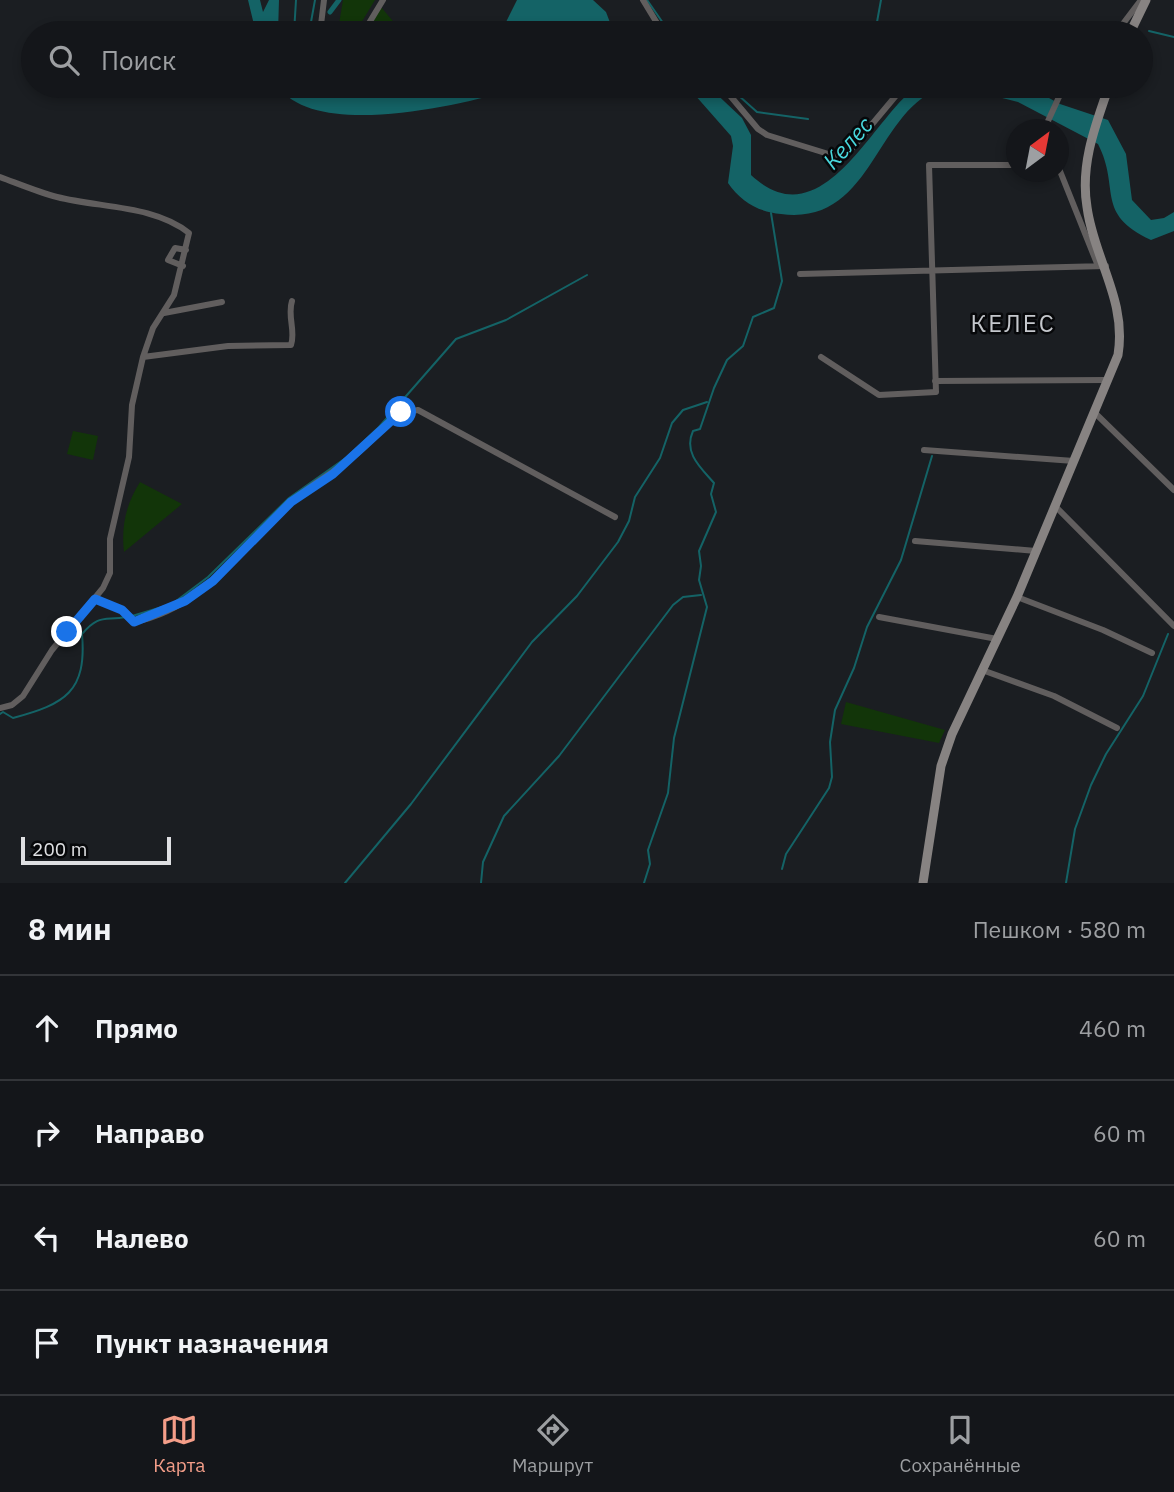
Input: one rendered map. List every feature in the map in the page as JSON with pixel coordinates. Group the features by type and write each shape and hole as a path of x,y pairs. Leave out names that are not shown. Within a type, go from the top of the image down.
{"main road":[{"path":"1135,21 1144,0"},
{"path":"923,883 942,766 1074,461 1107,380 1120,339 1115,292 1084,217 1087,154 1105,98"}],"street":[{"path":"322,21 324,0"},
{"path":"370,21 383,0"},
{"path":"643,0 656,21"},
{"path":"1126,21 1144,0"},
{"path":"732,98 758,129 767,135 835,156 853,147 894,98"},
{"path":"1049,119 1058,98"},
{"path":"821,357 879,395 936,392 929,165 1006,165"},
{"path":"0,177 58,197 130,210 179,225 190,233 174,295 153,328 143,357 132,405 129,457 110,538 110,573 95,599 52,650 23,696 12,705 0,708"},
{"path":"1067,182 1084,217"},
{"path":"183,266 168,260 175,248 186,250"},
{"path":"800,274 1102,266"},
{"path":"143,357 228,346 291,345 293,338 288,312 292,301"},
{"path":"164,313 222,302"},
{"path":"935,381 1107,380"},
{"path":"95,599 122,610 134,622 185,601 213,581 291,502 333,474 401,412 418,410 615,517"},
{"path":"1094,412 1174,490"},
{"path":"924,450 1074,461"},
{"path":"1055,506 1174,626"},
{"path":"915,541 1036,551"},
{"path":"1017,597 1104,630 1152,653"},
{"path":"879,617 997,639"},
{"path":"982,670 1054,696 1117,728"}],"green space":[{"path":"343,0 375,0 362,21 340,21"},
{"path":"381,7 393,21 373,21"},
{"path":"73,431 98,436 93,460 67,454"},
{"path":"140,482 182,504 124,552 126,516"},
{"path":"846,702 945,730 939,743 841,724"}],"water":[{"path":"248,0 260,0 263,12 269,0 279,0 278,21 253,21"},
{"path":"517,0 593,0 606,12 609,21 506,21"},
{"path":"291,98 481,98 433,108 359,115 325,112 297,103"},
{"name":"Келес","path":"698,98 721,98 742,118 751,135 751,175 777,192 800,194 823,185 843,168 904,98 924,98 906,113 857,183 837,201 813,213 781,214 765,211 739,196 728,183 733,146 731,136"},
{"path":"1002,98 1049,98 1108,120 1126,154 1132,200 1151,220 1164,218 1174,212 1174,231 1151,240 1133,230 1115,210 1105,160 1098,144 1069,129 1069,119 1050,119 1018,102"}],"waterway":[{"path":"295,21 296,0"},
{"path":"311,21 315,0"},
{"path":"330,12 339,0"},
{"path":"647,0 662,21"},
{"path":"877,21 881,0"},
{"path":"1153,32 1174,37"},
{"path":"741,98 757,112 808,119"},
{"path":"644,883 650,864 648,850 668,793 674,738 707,607 699,580 699,551 716,512 711,494 714,483 695,460 690,439 693,431 700,429 727,360 743,346 753,317 774,308 782,281 771,213"},
{"path":"132,616 172,604 208,577 289,498 347,457 379,427 456,339 506,320 587,275"},
{"path":"345,883 411,804 532,642 577,596 618,542 629,521 635,497 660,458 672,423 683,410 707,402"},
{"path":"782,869 786,854 829,788 832,777 830,742 835,710 854,668 867,627 901,560 932,456"},
{"path":"481,883 483,862 504,816 559,756 673,605 683,597 701,595"},
{"path":"0,714 3,712 13,718 59,701 69,692 81,670 82,634 93,623 102,619 126,617"},
{"path":"1066,883 1075,829 1091,785 1106,754 1143,696 1168,634"}],"district":[{"name":"КЕЛЕС","path":"1013,324"}],"route":[{"path":"67,632 95,599 122,610 134,622 185,601 213,581 291,502 333,474 401,412"}]}
